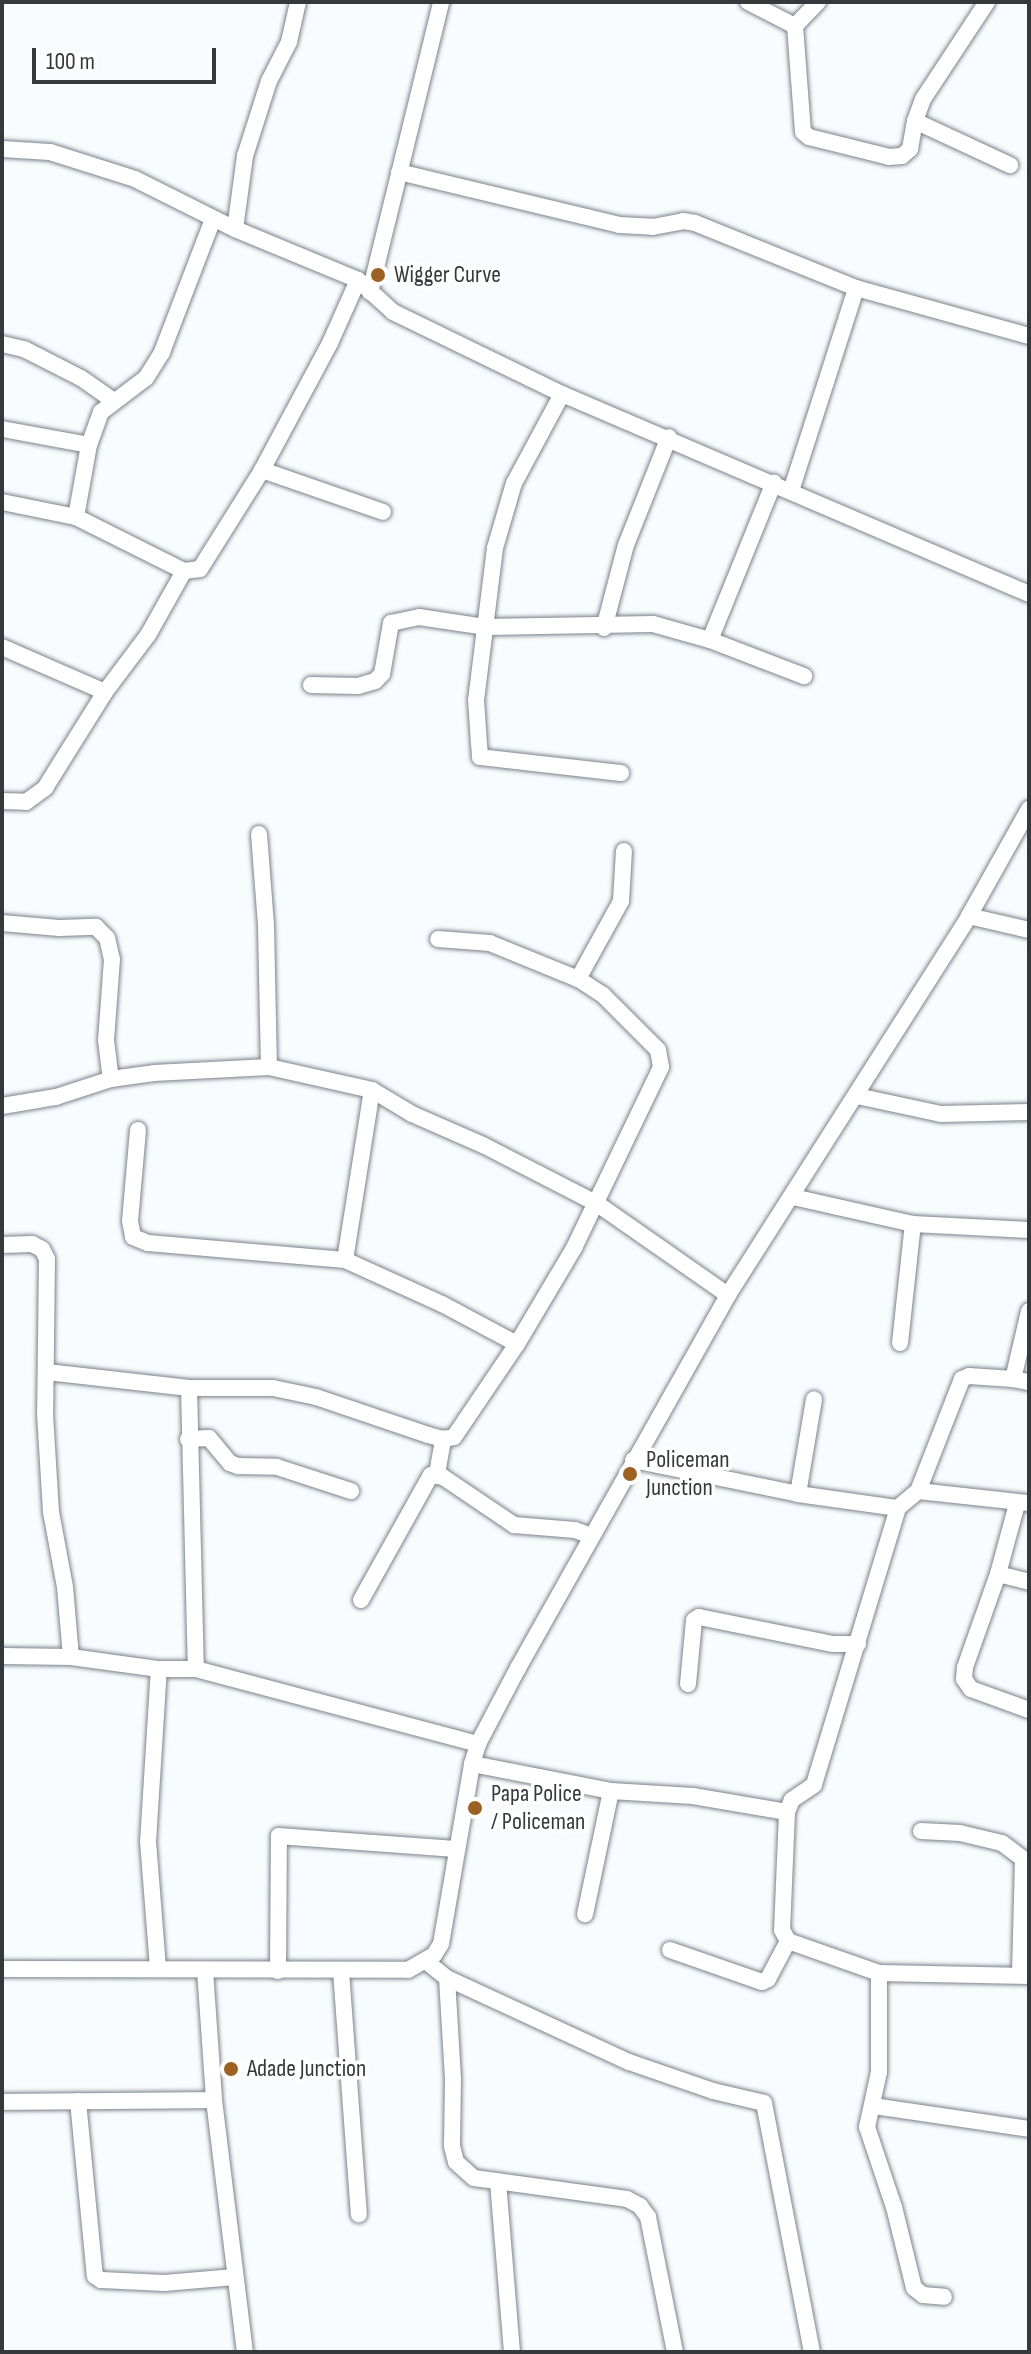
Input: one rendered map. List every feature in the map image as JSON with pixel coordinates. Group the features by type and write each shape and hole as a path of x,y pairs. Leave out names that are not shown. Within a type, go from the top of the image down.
{"street":[{"path":"235,229 245,156 269,81 289,42 298,2"},
{"path":"2,502 76,517 184,571 200,569 262,470 364,286 399,172 441,2"},
{"path":"748,2 795,26"},
{"path":"818,2 795,26 801,121 809,137 889,157 902,156 910,149 923,99 987,2"},
{"path":"915,121 1010,165"},
{"path":"2,149 50,152 135,179 213,219 364,286 393,312 562,394 669,437 1029,594"},
{"path":"399,172 619,225 653,227 683,221 695,223 856,288 1029,336"},
{"path":"76,517 89,445 101,412 146,378 162,352 213,219"},
{"path":"791,491 856,288"},
{"path":"2,344 24,349 52,363 113,400"},
{"path":"562,394 514,483 495,548 476,700 480,757 621,773"},
{"path":"2,429 89,445"},
{"path":"604,628 626,545 669,437"},
{"path":"262,470 383,512"},
{"path":"710,640 774,482"},
{"path":"2,801 26,802 45,788 105,692 148,635 184,571"},
{"path":"311,685 358,686 375,681 382,674 391,623 403,617 486,627 604,628 653,624 710,640 804,676"},
{"path":"2,647 105,692"},
{"path":"2,1969 408,1970 427,1962 441,1944 455,1849 478,1744 589,1535 728,1295 969,916 1029,809"},
{"path":"259,834 266,926 269,1067"},
{"path":"578,979 621,901 624,851"},
{"path":"969,916 1029,930"},
{"path":"2,923 59,928 96,927 107,938 112,959 106,1040 111,1079"},
{"path":"47,1372 189,1388 273,1388 316,1397 443,1439 454,1437 517,1344 596,1203 661,1067 658,1050 603,995 578,979 490,943 438,939"},
{"path":"2,1106 56,1097 111,1079 154,1073 269,1067 372,1090 412,1114 483,1145 596,1203 728,1295"},
{"path":"345,1260 372,1090"},
{"path":"857,1096 941,1114 1029,1112"},
{"path":"138,1130 130,1221 133,1237 148,1243 345,1260 442,1304 517,1344"},
{"path":"793,1197 913,1224 1029,1230"},
{"path":"900,1343 913,1224"},
{"path":"2,1245 32,1244 42,1249 47,1259 45,1414 51,1512 65,1587 71,1657"},
{"path":"921,1831 960,1833 1002,1843 1026,1859 1025,1975 992,1977 935,1972 879,1973 788,1941 782,1930 787,1812 792,1800 814,1785 898,1508 918,1491 962,1379 969,1376 1021,1380 1029,1311"},
{"path":"189,1388 196,1669"},
{"path":"798,1494 814,1399"},
{"path":"188,1439 209,1438 230,1463 238,1466 277,1467 351,1491"},
{"path":"437,1474 443,1439"},
{"path":"633,1460 798,1494 898,1508"},
{"path":"361,1600 431,1475 437,1474 514,1525 575,1530 589,1535"},
{"path":"918,1491 1023,1503 965,1667 964,1679 971,1689 1029,1710"},
{"path":"998,1574 1029,1582"},
{"path":"688,1684 694,1620 699,1617 833,1644 858,1644"},
{"path":"2,1656 71,1657 159,1669 196,1669 478,1744"},
{"path":"158,1968 148,1842 159,1669"},
{"path":"472,1764 611,1791 693,1796 787,1812"},
{"path":"585,1914 611,1791"},
{"path":"278,1971 279,1836 455,1849"},
{"path":"670,1950 762,1982 768,1979 788,1941"},
{"path":"427,1962 447,1978 629,2062 713,2091 764,2103 812,2352"},
{"path":"205,1970 214,2100 245,2352"},
{"path":"341,1971 359,2214"},
{"path":"879,1973 879,2072 867,2127 894,2207 914,2288 923,2295 944,2297"},
{"path":"447,1978 453,2079 452,2146 456,2162 474,2178 627,2199 640,2206 648,2217 675,2352"},
{"path":"2,2102 214,2100"},
{"path":"78,2101 91,2265 95,2276 101,2280 164,2283 235,2277"},
{"path":"874,2106 1029,2129"},
{"path":"498,2182 512,2352"}],"place":[{"name":"Wigger Curve","path":"378,275"},
{"name":"Policeman Junction","path":"630,1474"},
{"name":"Papa Police / Policeman","path":"475,1808"},
{"name":"Adade Junction","path":"231,2069"}]}
